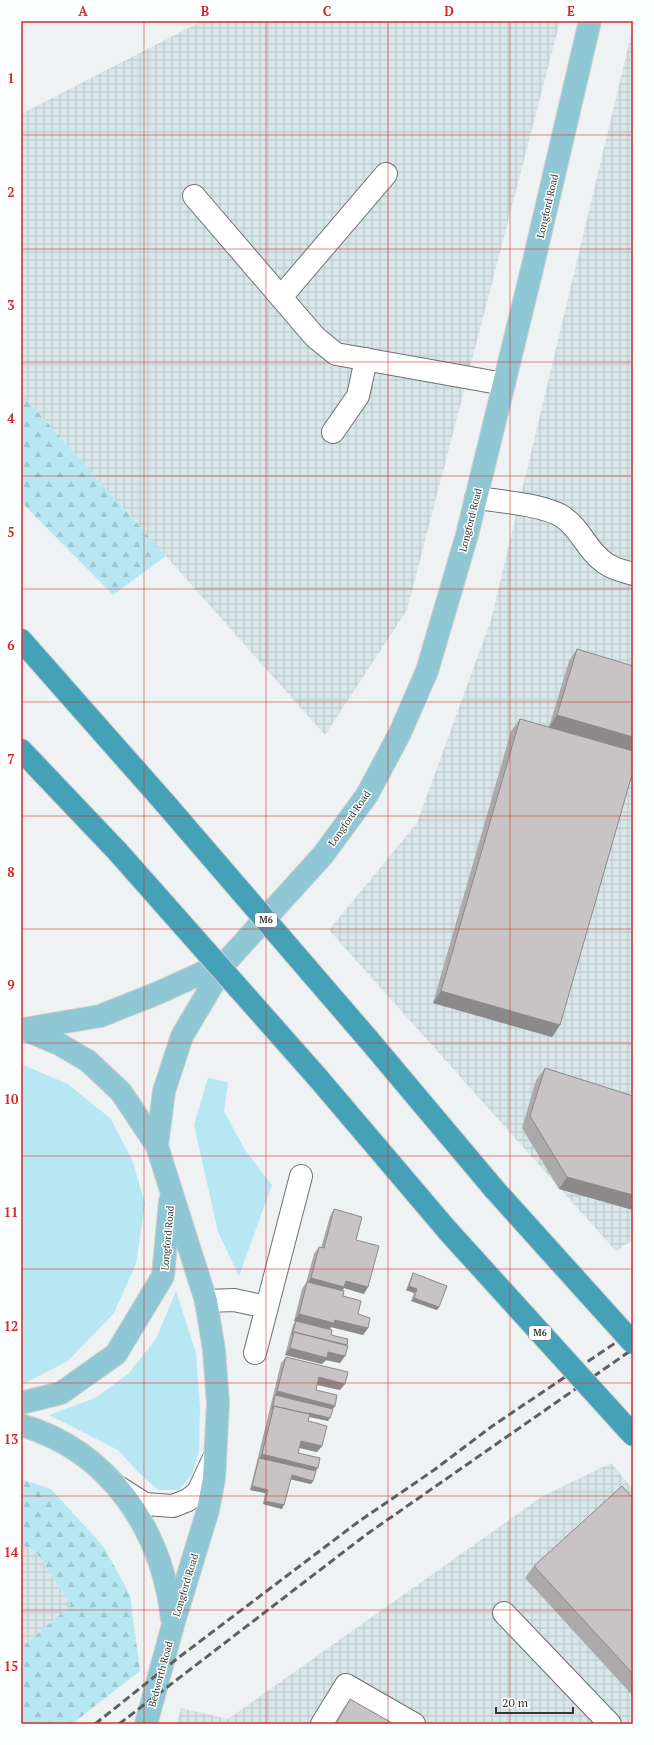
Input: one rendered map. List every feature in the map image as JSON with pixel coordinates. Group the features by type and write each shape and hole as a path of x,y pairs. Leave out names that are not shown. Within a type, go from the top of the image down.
{"highway":[{"name":"M6","path":"21,640 164,802 368,1039 495,1190 633,1343"},
{"name":"M6","path":"21,750 118,852 318,1078 448,1231 633,1435"}],"main road":[{"name":"Longford Road","path":"157,1146 164,1091 182,1036 226,962 323,855 367,795 400,733 428,671 449,600 476,498 590,21"},
{"name":"Longford Road","path":"23,1028 100,1016 158,993 226,962"},
{"name":"Longford Road","path":"23,1028 59,1044 88,1061 121,1092 157,1146 206,1301 214,1350 218,1403 217,1445 214,1479 208,1510 173,1625"},
{"name":"Longford Road","path":"21,1403 61,1393 116,1354 163,1276 171,1192"},
{"name":"Longford Road","path":"21,1425 34,1429 71,1448 97,1465 132,1504 151,1541 168,1595 173,1625"},
{"name":"Bedworth Road","path":"146,1724 173,1625"}],"street":[{"path":"281,297 386,174"},
{"path":"194,196 315,337 336,354 504,384"},
{"path":"333,432 358,396 366,359"},
{"path":"476,498 548,510 562,516 575,527 603,562 615,569 633,574"},
{"path":"255,1353 301,1176"},
{"path":"206,1301 234,1300 266,1307"},
{"name":"Longford Road","path":"118,1487 145,1504 173,1506 188,1500 198,1492 206,1479 217,1445"},
{"path":"504,1613 610,1724"},
{"path":"322,1724 346,1685 414,1724"}],"shaded area":[{"path":"202,21 560,21 407,610 325,735 21,393 21,114"},
{"path":"633,27 633,1240 616,1251 329,930 417,823 491,620"},
{"path":"611,1463 633,1489 633,1724 177,1724 181,1708 228,1719 543,1496"},
{"path":"21,1544 37,1553 71,1605 21,1648"}],"green space":[{"path":"21,393 166,556 113,595 21,502"},
{"path":"21,1064 68,1084 111,1119 133,1162 145,1204 136,1264 114,1313 68,1361 21,1385"},
{"path":"208,1078 228,1082 224,1111 245,1150 272,1185 239,1276 218,1232 194,1125"},
{"path":"176,1291 196,1353 200,1408 199,1452 192,1474 179,1490 158,1490 137,1471 118,1450 49,1415 95,1398 128,1374 156,1339"},
{"path":"21,1479 51,1489 104,1547 130,1595 140,1671 72,1724 21,1724 21,1648 71,1605 37,1553 21,1544"}],"building":[{"path":"577,649 633,666 633,737 557,715"},
{"path":"520,719 633,751 633,771 560,1025 441,991"},
{"path":"545,1068 633,1096 633,1195 567,1177 530,1116"},
{"path":"334,1209 362,1217 356,1240 379,1246 368,1287 346,1281 344,1287 311,1278 319,1247 324,1248"},
{"path":"413,1273 447,1286 439,1307 414,1298 417,1289 409,1286"},
{"path":"307,1282 344,1291 343,1296 361,1301 358,1314 370,1318 368,1328 335,1320 334,1323 299,1314"},
{"path":"296,1321 332,1330 331,1335 348,1339 347,1345 294,1332 292,1335"},
{"path":"294,1332 348,1346 345,1356 328,1352 327,1358 290,1348"},
{"path":"286,1357 348,1372 345,1384 319,1377 316,1390 337,1395 335,1406 277,1391"},
{"path":"275,1395 333,1409 330,1418 274,1406 272,1409"},
{"path":"274,1406 310,1414 308,1421 327,1426 322,1446 301,1441 298,1453 320,1458 318,1468 262,1454"},
{"path":"259,1458 316,1471 313,1481 292,1475 284,1505 265,1501 268,1490 252,1486"},
{"path":"622,1486 633,1498 633,1674 534,1566"},
{"path":"350,1699 394,1724 336,1724"}],"railway":[{"path":"95,1724 178,1658 358,1522 434,1470 491,1427 633,1331"},
{"path":"119,1724 367,1534 633,1349"}]}
